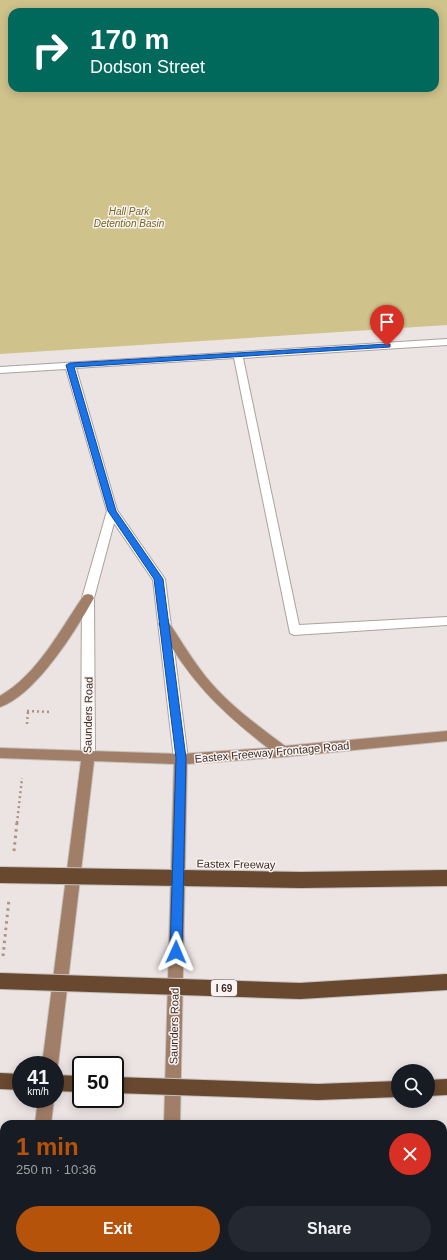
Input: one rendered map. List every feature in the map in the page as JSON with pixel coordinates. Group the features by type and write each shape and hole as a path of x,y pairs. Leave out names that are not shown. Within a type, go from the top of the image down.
{"highway":[{"name":"Eastex Freeway","path":"0,875 301,880 447,878"},
{"name":"I 69","path":"0,981 300,991 447,982"},
{"path":"0,1081 12,1082"},
{"path":"124,1085 318,1092 391,1089"},
{"path":"435,1088 447,1087"}],"main road":[{"path":"0,702 7,699 36,673 88,598"},
{"path":"164,624 185,658 208,688 236,716 283,752"},
{"name":"Eastex Freeway Frontage Road","path":"0,753 181,758 283,752 447,736"},
{"name":"Saunders Road","path":"51,1056 88,756"},
{"name":"Saunders Road","path":"172,1120 181,758"},
{"path":"43,1120 45,1108"}],"street":[{"path":"0,370 447,342"},
{"path":"238,355 294,630 447,621"},
{"name":"Saunders Road","path":"70,365 112,511 159,579 181,758"},
{"name":"Saunders Road","path":"88,756 90,712 88,598 112,511"}],"path":[{"path":"21,709 28,712 52,712"},
{"path":"27,724 28,712"}],"water":[{"name":"Hall Park Detention Basin","path":"0,0 447,0 447,325 0,354"}],"route":[{"path":"176,952 181,758 159,579 112,511 70,365 387,346"}]}
